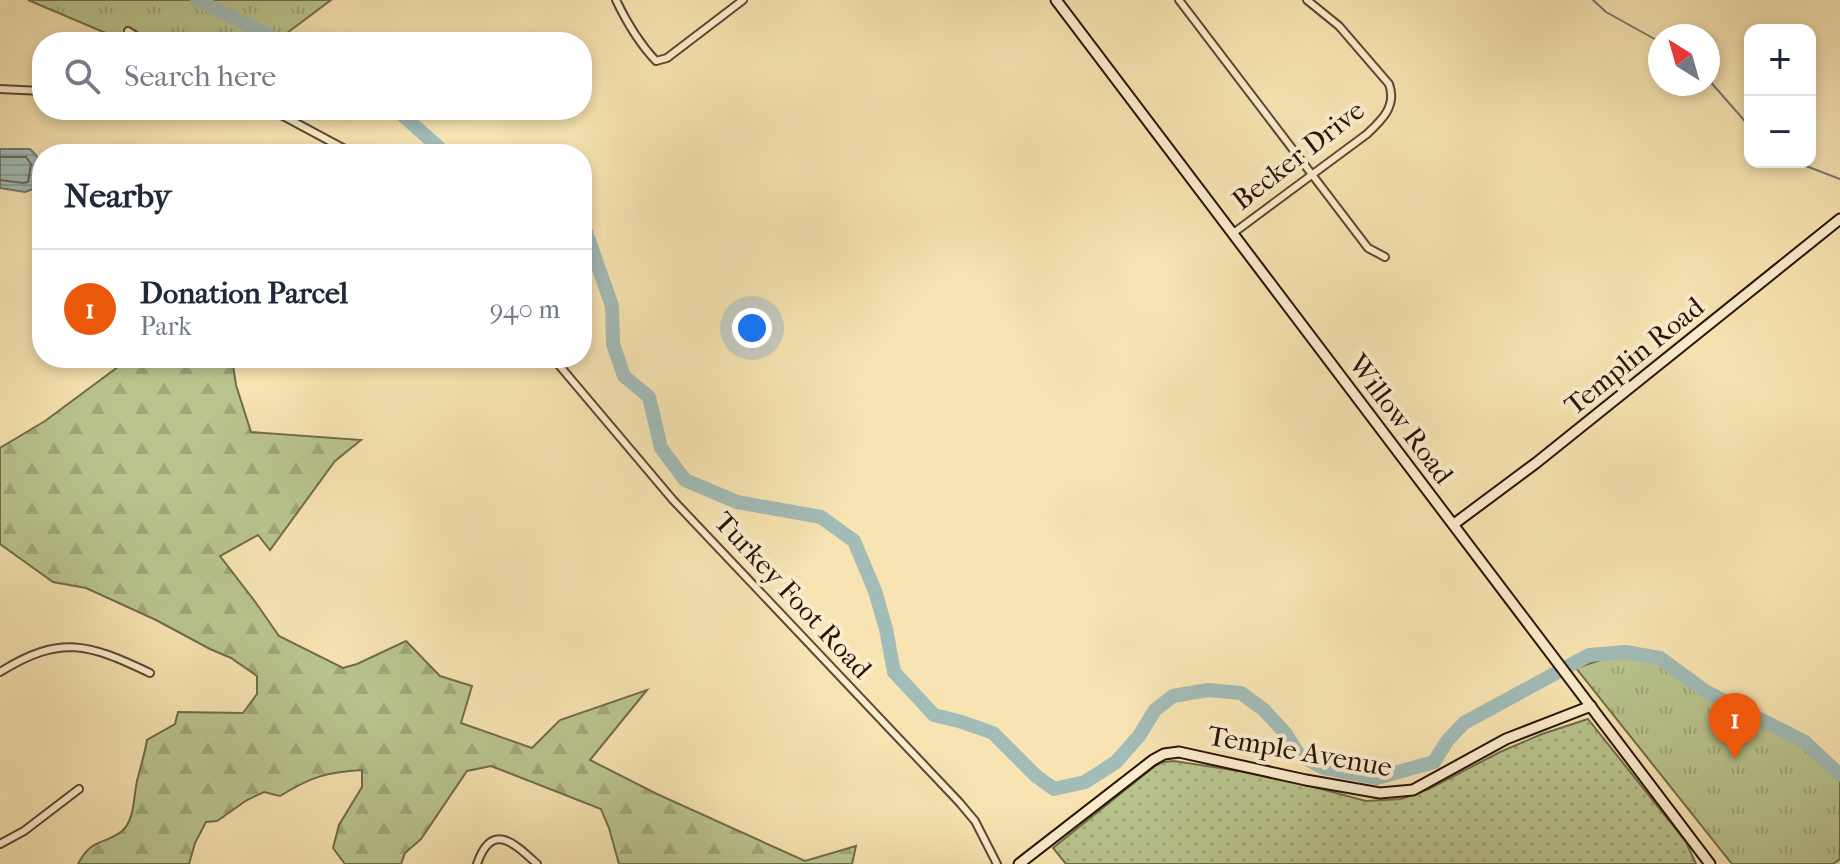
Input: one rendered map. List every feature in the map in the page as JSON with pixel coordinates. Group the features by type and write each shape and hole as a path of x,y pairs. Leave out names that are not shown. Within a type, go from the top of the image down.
{"street":[{"path":"616,0 632,33 656,61 667,58 743,0"},
{"name":"Willow Road","path":"1056,0 1710,864"},
{"path":"1179,0 1368,248 1385,257"},
{"name":"Becker Drive","path":"1232,234 1367,134 1390,106 1392,91 1389,84 1350,39 1307,0"},
{"path":"0,89 32,91"},
{"path":"291,120 335,144"},
{"name":"Templin Road","path":"1454,524 1536,463 1840,219"},
{"name":"Turkey Foot Road","path":"561,368 673,500 959,802 975,821 997,864"},
{"path":"0,672 34,653 76,646 102,652 150,673"},
{"name":"Temple Avenue","path":"1019,864 1164,754 1179,752 1380,793 1413,790 1506,739 1591,706"},
{"path":"0,844 24,831 79,789"},
{"path":"477,864 479,856 492,842 503,839 514,842 537,864"}],"green space":[{"path":"28,0 331,0 288,32 103,32"},
{"path":"117,368 233,368 251,432 361,440 335,461 270,550 258,535 220,556 279,636 343,668 406,641 440,676 472,686 461,723 532,748 560,720 647,690 590,760 805,861 856,846 852,864 619,864 601,809 491,766 467,771 421,839 405,853 401,864 345,864 333,848 339,825 362,787 362,770 319,777 280,796 264,792 217,821 206,822 189,864 78,864 93,846 115,836 127,826 147,740 175,724 178,712 243,713 257,694 257,676 231,658 156,620 86,588 53,582 0,544 0,448 45,421"},
{"path":"1625,652 1660,658 1705,691 1805,742 1840,776 1840,859 1833,864 1732,864 1576,668"},
{"path":"1588,719 1686,842 1696,864 1066,864 1053,848 1163,762 1272,776 1366,801 1401,799 1429,789 1542,734"}],"water":[{"path":"0,149 30,149 32,189 25,192 0,188"}],"waterway":[{"path":"197,0 263,32"},
{"path":"1593,0 1606,12 1648,35"},
{"path":"1720,93 1744,120"},
{"path":"408,120 435,144"},
{"path":"1811,168 1840,179"},
{"path":"592,249 612,306 613,344 624,376 649,397 661,448 685,480 737,502 821,517 854,541 875,591 894,672 934,715 993,733 1036,776 1054,789 1085,782 1116,762 1139,736 1155,710 1173,696 1208,690 1241,693 1264,710 1286,734 1299,755 1324,768 1377,778 1434,762 1447,741 1464,723 1589,655 1625,652 1660,658 1705,691 1805,742 1840,775"}],"place":[{"name":"Donation Parcel","path":"1735,759"}]}
